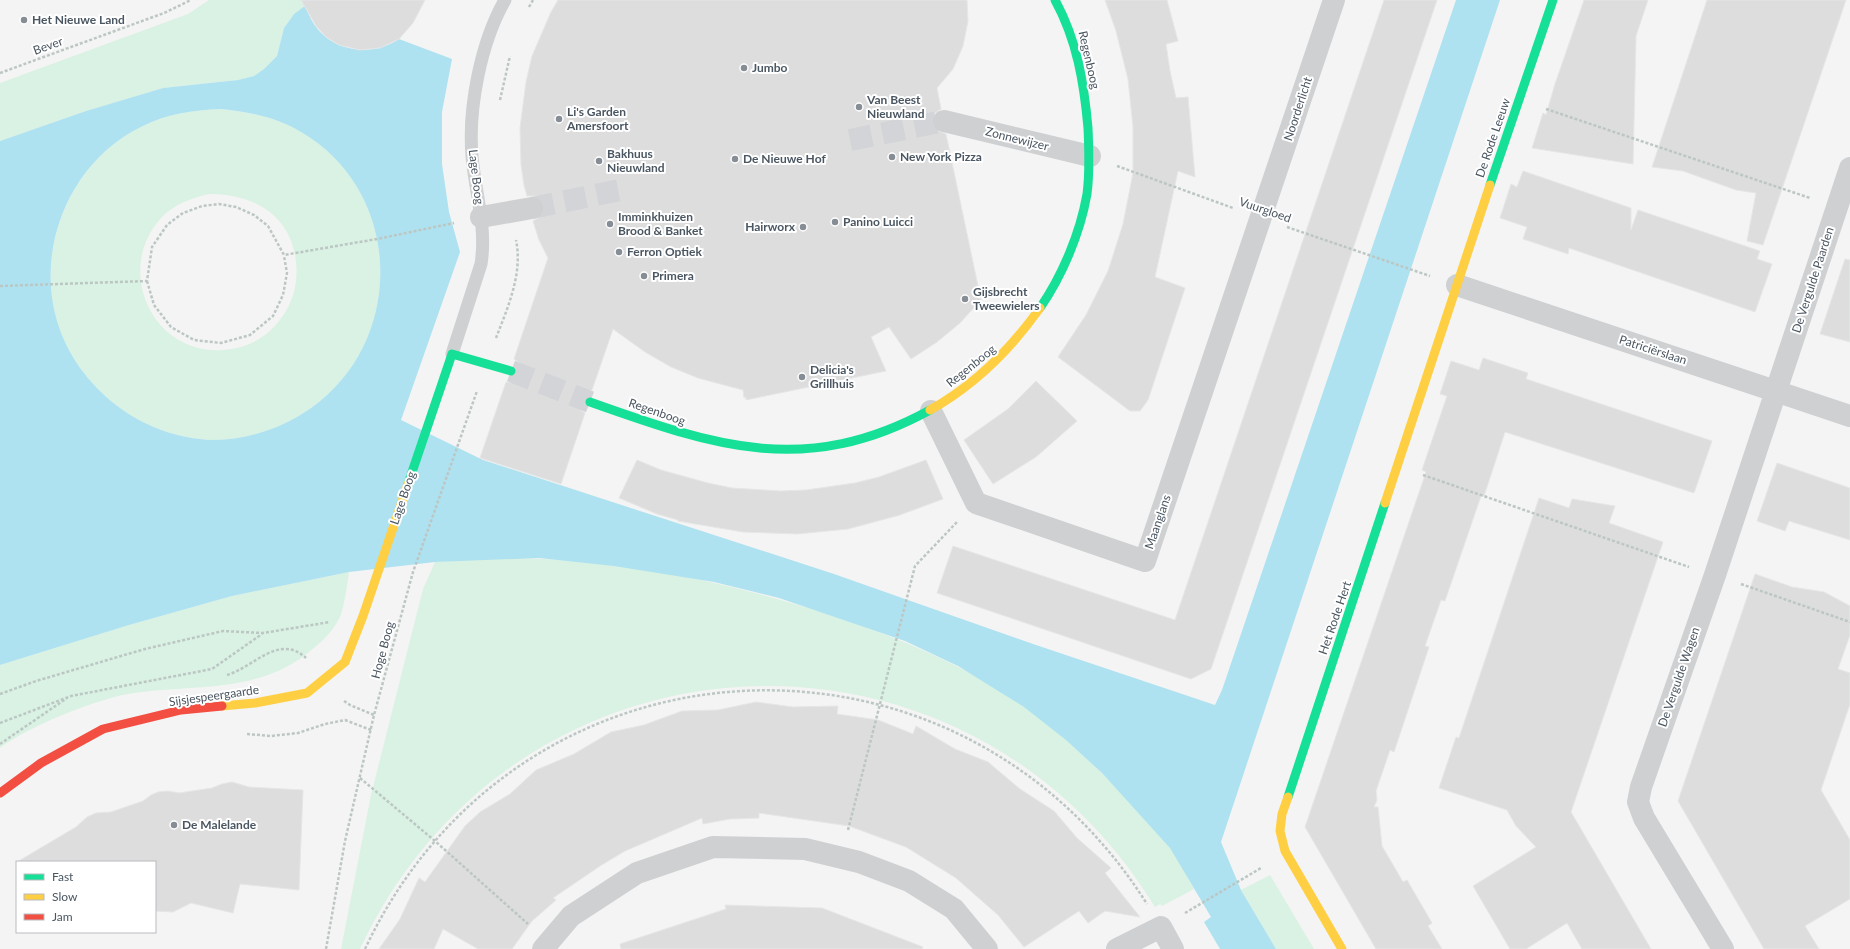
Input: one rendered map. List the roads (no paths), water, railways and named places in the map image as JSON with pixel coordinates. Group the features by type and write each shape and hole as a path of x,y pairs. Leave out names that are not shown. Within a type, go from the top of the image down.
{"street":[{"name":"Regenboog","path":"590,402 674,432 717,443 762,450 811,449 855,441 913,421 931,411 973,382 1006,353 1025,332 1046,301 1063,268 1076,234 1085,202 1090,156 1085,96 1073,36 1055,0"},
{"name":"Noorderlicht","path":"1261,218 1334,0"},
{"name":"De Rode Leeuw","path":"1457,285 1553,0"},
{"name":"Zonnewijzer","path":"944,121 1090,156"},
{"name":"De Vergulde Paarden","path":"1776,392 1850,168"},
{"path":"471,219 532,208"},
{"name":"Maanglans","path":"931,411 976,503 1145,561 1261,218"},
{"name":"Patriciërslaan","path":"1457,285 1850,416"},
{"name":"Het Rode Hert","path":"1342,949 1285,851 1280,831 1282,814 1457,285"},
{"path":"452,354 511,371"},
{"name":"Lage Boog","path":"377,574 452,354"},
{"name":"De Vergulde Wagen","path":"1723,949 1644,818 1638,802 1641,787 1776,392"},
{"name":"Sijsjespeergaarde","path":"0,793 41,763 103,729 181,710 255,703 307,693 326,679 344,662 363,616 377,574"},
{"path":"546,946 571,916 637,873 712,847 805,849 859,862 909,881 954,909 988,949"},
{"path":"1117,949 1161,927 1173,949"}],"lane":[{"name":"Lage Boog","path":"452,354 481,264 483,245 471,219 472,123 480,68 489,38 505,0"}],"water":[{"path":"1456,0 1500,0 1221,842 1241,890 1276,949 1220,949 1204,922 1211,917 1170,848 1102,773 1066,740 1024,707 958,666 905,641 779,598 714,582 614,566 539,558 435,562 349,572 232,596 129,625 0,665 0,141 86,111 163,88 238,80 254,76 264,69 277,56 284,28 294,14 306,5 311,19 320,31 330,40 343,46 357,49 371,49 386,46 399,39 452,59 442,112 442,164 449,212 460,252 401,420 483,460 834,574 1036,645 1215,705 1222,690","holes":["200,110 231,110 282,122 301,132 335,158 359,191 374,228 380,267 377,307 364,345 342,379 311,408 277,427 239,438 213,440 174,434 149,425 116,405 97,388 80,368 61,334 51,293 51,264 55,236 64,209 78,184 95,161 116,142 141,127 170,116"]}],"tunnel":[{"path":"850,140 944,121"},
{"path":"532,208 620,190"},
{"path":"511,371 590,402"}],"place":[{"name":"Het Nieuwe Land","path":"24,20"},
{"name":"Jumbo","path":"744,68"},
{"name":"Van Beest Nieuwland","path":"859,107"},
{"name":"Li's Garden Amersfoort","path":"559,119"},
{"name":"New York Pizza","path":"892,157"},
{"name":"De Nieuwe Hof","path":"735,159"},
{"name":"Bakhuus Nieuwland","path":"599,161"},
{"name":"Panino Luicci","path":"835,222"},
{"name":"Imminkhuizen Brood & Banket","path":"610,224"},
{"name":"Hairworx","path":"803,227"},
{"name":"Ferron Optiek","path":"619,252"},
{"name":"Primera","path":"644,276"},
{"name":"Gijsbrecht Tweewielers","path":"965,299"},
{"name":"Delicia's Grillhuis","path":"802,377"},
{"name":"De Malelande","path":"174,825"}]}
